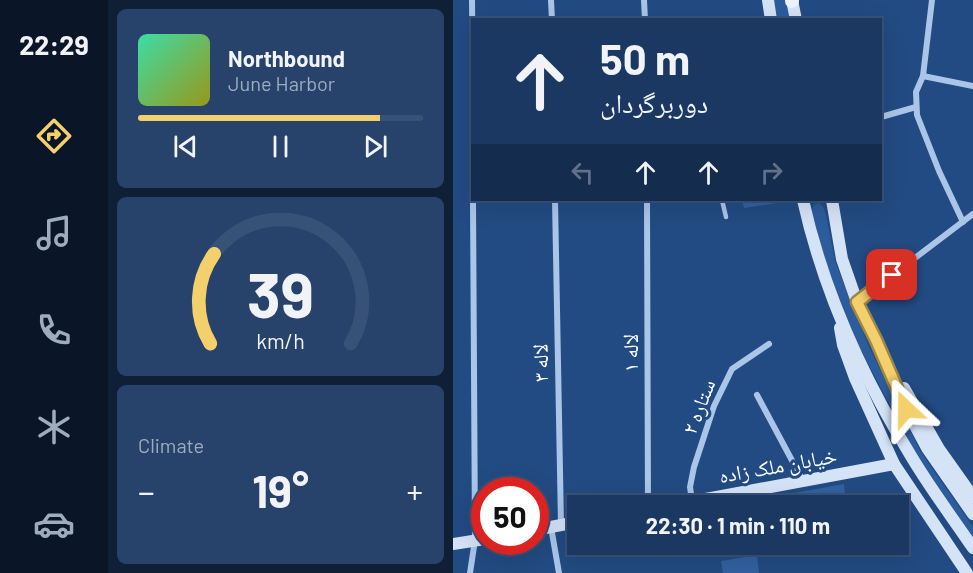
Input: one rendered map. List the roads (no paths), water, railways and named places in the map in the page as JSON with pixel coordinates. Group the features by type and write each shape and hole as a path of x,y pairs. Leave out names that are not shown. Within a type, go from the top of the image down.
{"main road":[{"path":"768,0 771,18"},
{"path":"792,0 796,18"},
{"path":"803,201 823,275 867,375 911,456 973,548"},
{"path":"809,225 812,201"},
{"path":"824,201 834,214"},
{"path":"832,201 842,259 857,302 906,409 927,448 973,514"},
{"path":"835,306 843,345 855,378 894,464 967,573"},
{"path":"876,340 939,449 973,497"},
{"name":"خیابان ملک زاده","path":"725,495 894,464"},
{"path":"963,482 973,491"},
{"path":"549,527 567,524"},
{"path":"453,544 471,541"}],"street":[{"path":"472,0 472,18"},
{"path":"551,0 552,18"},
{"path":"644,0 645,18"},
{"path":"931,0 923,76 916,92 917,115 939,171 963,222"},
{"path":"923,76 973,86"},
{"path":"882,117 916,107"},
{"path":"473,201 479,477"},
{"name":"لاله ۳","path":"555,201 556,526 559,573"},
{"name":"لاله ۱","path":"648,201 648,495"},
{"path":"857,302 973,214"},
{"name":"ستاره ۲","path":"691,495 690,487 694,467 714,406 732,369 769,344"},
{"path":"757,395 803,481"},
{"path":"470,573 475,555"}],"lane":[{"path":"722,201 726,216"}]}
